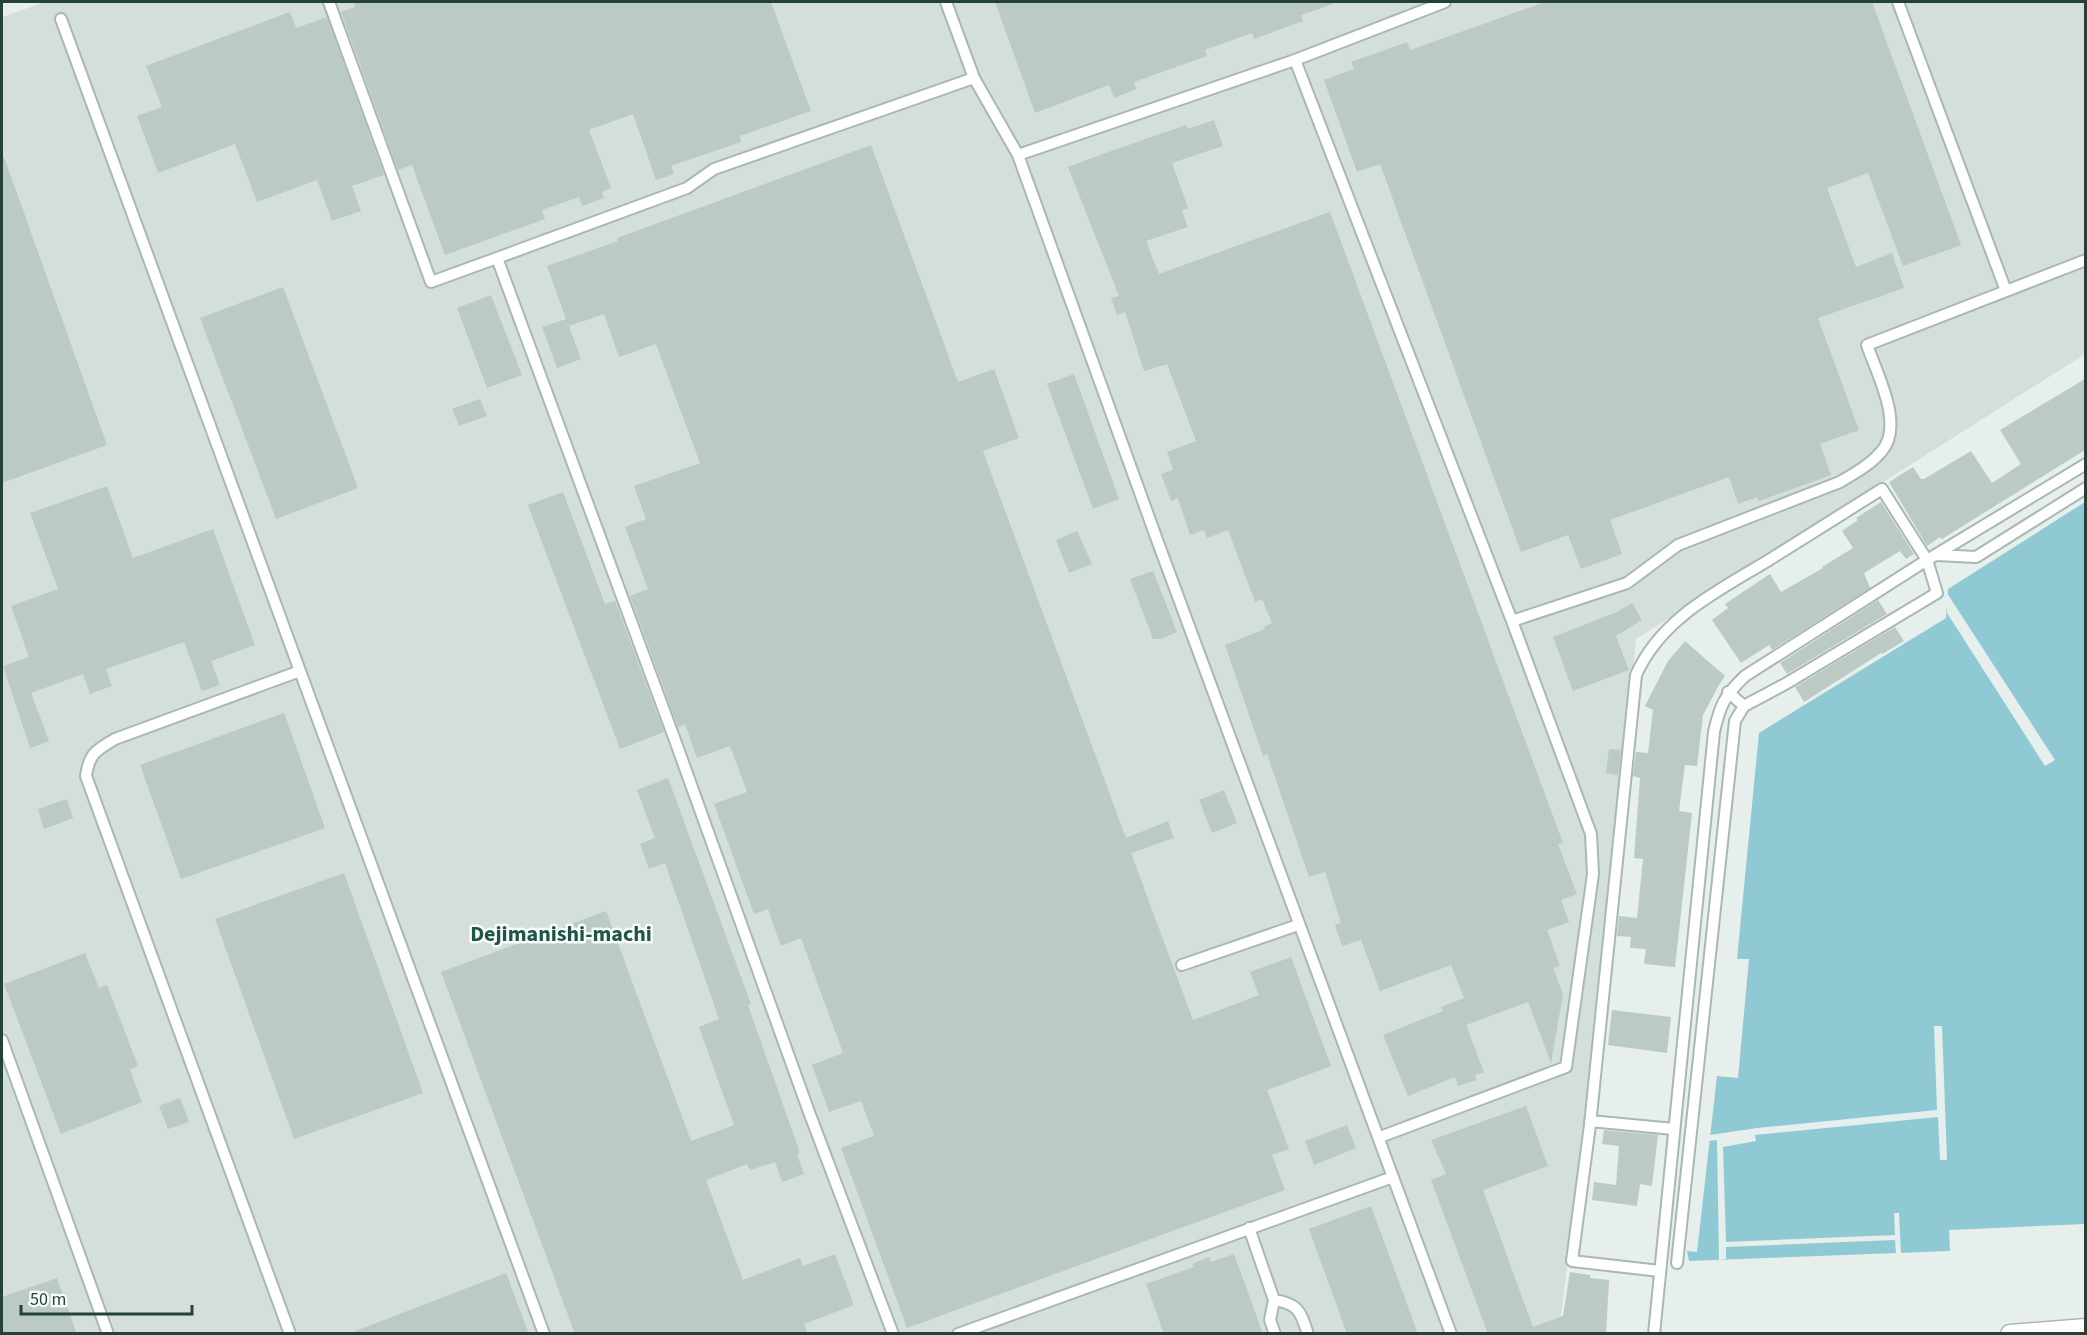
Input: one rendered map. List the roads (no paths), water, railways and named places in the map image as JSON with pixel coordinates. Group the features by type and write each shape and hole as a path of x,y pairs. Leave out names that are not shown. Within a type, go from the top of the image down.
{"street":[{"path":"2010,1334 2085,1328"}],"lane":[{"path":"329,2 431,282 687,188 714,168 974,78"},
{"path":"946,2 974,78 1018,155 1298,925 1380,1137 1451,1334"},
{"path":"1018,155 1295,60 1445,2"},
{"path":"1898,2 2006,291"},
{"path":"61,20 544,1334"},
{"path":"1295,60 1512,621 1591,834 1593,874 1566,1067 1380,1137"},
{"path":"496,258 676,743 808,1112 893,1334"},
{"path":"1512,621 1627,583 1678,544 1840,482 1864,468 1883,450 1890,435 1891,417 1867,345 2085,260"},
{"path":"1653,1334 1714,732 1719,708 1728,692 1745,676 1932,557 2085,464"},
{"path":"1932,557 1976,557 2085,488"},
{"path":"1660,1271 1572,1261 1590,1121 1636,675 1643,659 1681,615 1882,489 1932,557 1937,593 1787,683 1743,706 1736,721 1677,1263"},
{"path":"290,1334 86,776 88,761 99,748 115,739 300,671"},
{"path":"1728,692 1743,706"},
{"path":"1182,965 1298,925"},
{"path":"2,1040 108,1334"},
{"path":"1590,1121 1674,1129"},
{"path":"958,1334 1393,1177"},
{"path":"1249,1228 1274,1300 1270,1320 1275,1334"},
{"path":"1274,1300 1288,1302 1299,1310 1308,1334"}],"water":[{"path":"2085,502 2085,1224 1949,1230 1950,1251 1689,1261 1687,1251 1697,1252 1717,1076 1738,1078 1749,959 1737,959 1759,733 1946,618 1948,589"}],"district":[{"name":"Dejimanishi-machi","path":"561,934"}]}
